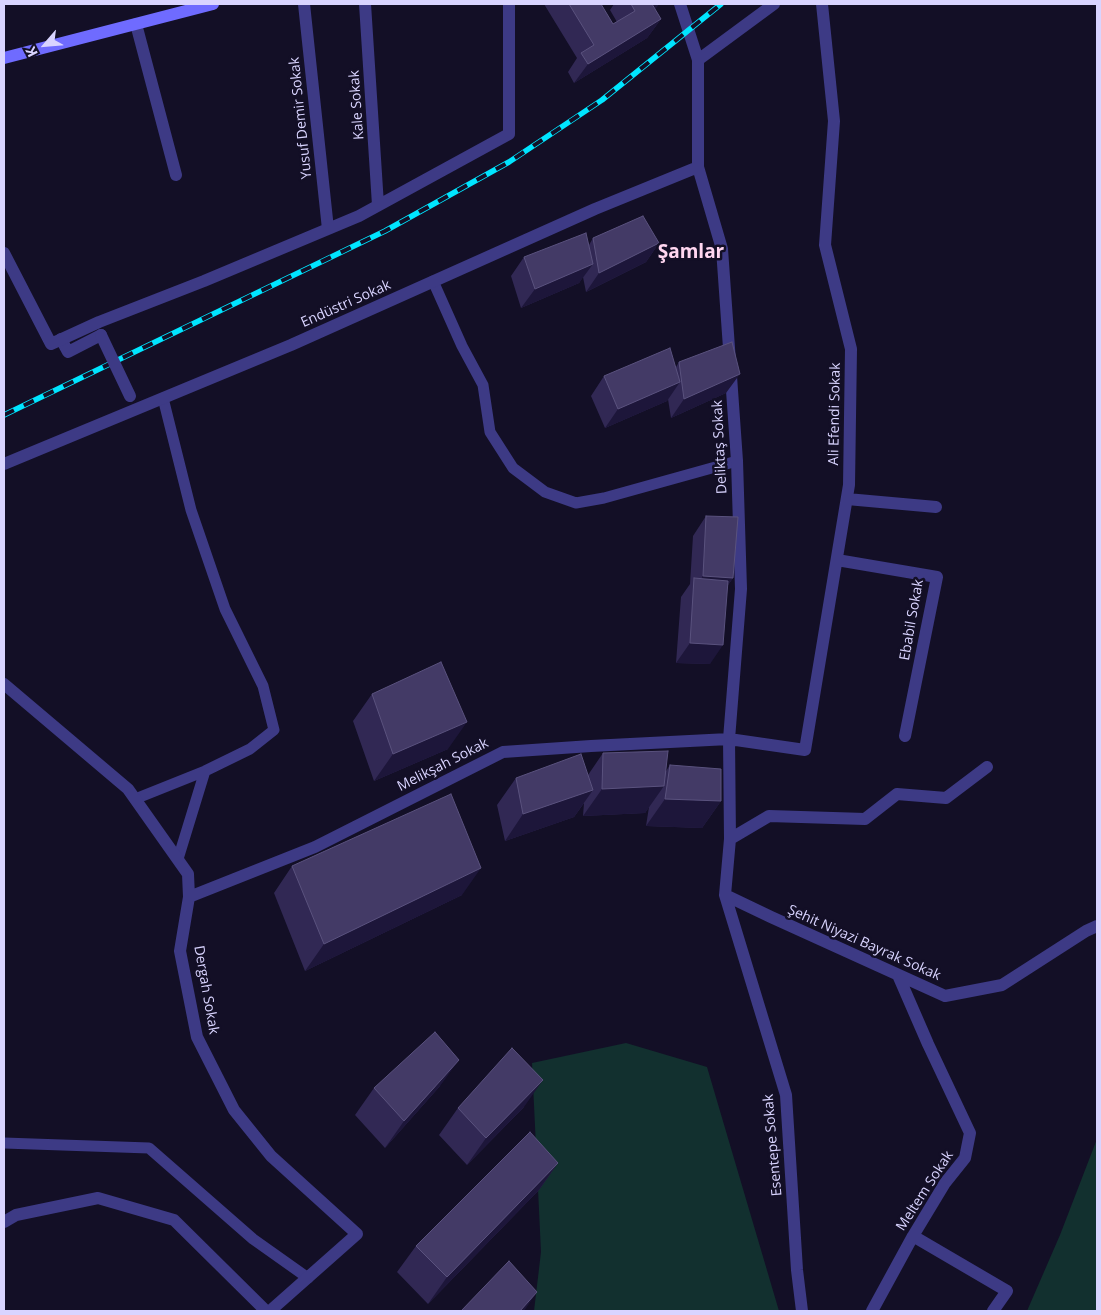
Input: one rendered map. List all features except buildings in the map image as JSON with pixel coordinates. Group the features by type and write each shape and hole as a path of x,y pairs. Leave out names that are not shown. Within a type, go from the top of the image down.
{"main road":[{"path":"4,58 213,4"}],"street":[{"name":"Yusuf Demir Sokak","path":"304,4 328,229"},
{"name":"Kale Sokak","path":"365,4 378,205"},
{"path":"4,253 50,344 99,322 204,282 359,216 509,134 509,4"},
{"name":"Deliktaş Sokak","path":"680,4 698,60 698,167 722,249 737,461 741,589 730,739 730,839 725,895"},
{"path":"698,60 774,4"},
{"name":"Ali Efendi Sokak","path":"730,739 805,750 849,485 851,349 825,245 834,121 822,4"},
{"path":"136,24 176,175"},
{"name":"Endüstri Sokak","path":"4,464 291,344 595,209 698,167"},
{"path":"61,339 68,352 101,335 136,409"},
{"path":"847,499 936,507"},
{"name":"Ebabil Sokak","path":"837,560 937,577 905,736"},
{"name":"Dergah Sokak","path":"4,684 128,789 188,874 189,897 180,951 197,1037 234,1110 264,1148 357,1234 270,1311"},
{"name":"Melikşah Sokak","path":"189,897 315,847 503,752 730,739"},
{"path":"730,839 769,816 865,818 897,794 946,798 988,767"},
{"name":"Şehit Niyazi Bayrak Sokak","path":"725,895 945,996 1002,985 1096,925"},
{"name":"Esentepe Sokak","path":"725,895 786,1096 797,1270 802,1311"},
{"name":"Meltem Sokak","path":"872,1311 913,1236 945,1183 966,1158 970,1133 898,975"},
{"path":"4,1222 16,1215 98,1198 174,1220 266,1311"},
{"path":"913,1236 1007,1291 993,1311"}],"lane":[{"path":"433,281 462,346 483,385 490,432 513,468 546,492 576,504 737,461"},
{"path":"135,799 205,771 250,749 274,730 263,686 226,609 191,510 163,398"},
{"path":"178,859 205,771"},
{"path":"4,1143 149,1148 253,1239 308,1278"}],"green space":[{"path":"626,1043 707,1067 779,1311 534,1311 541,1252 532,1063"},
{"path":"1097,1139 1097,1311 1027,1311 1060,1235"}],"railway":[{"path":"4,415 385,231 509,162 602,100 721,4"}],"district":[{"name":"Şamlar","path":"691,253"}]}
